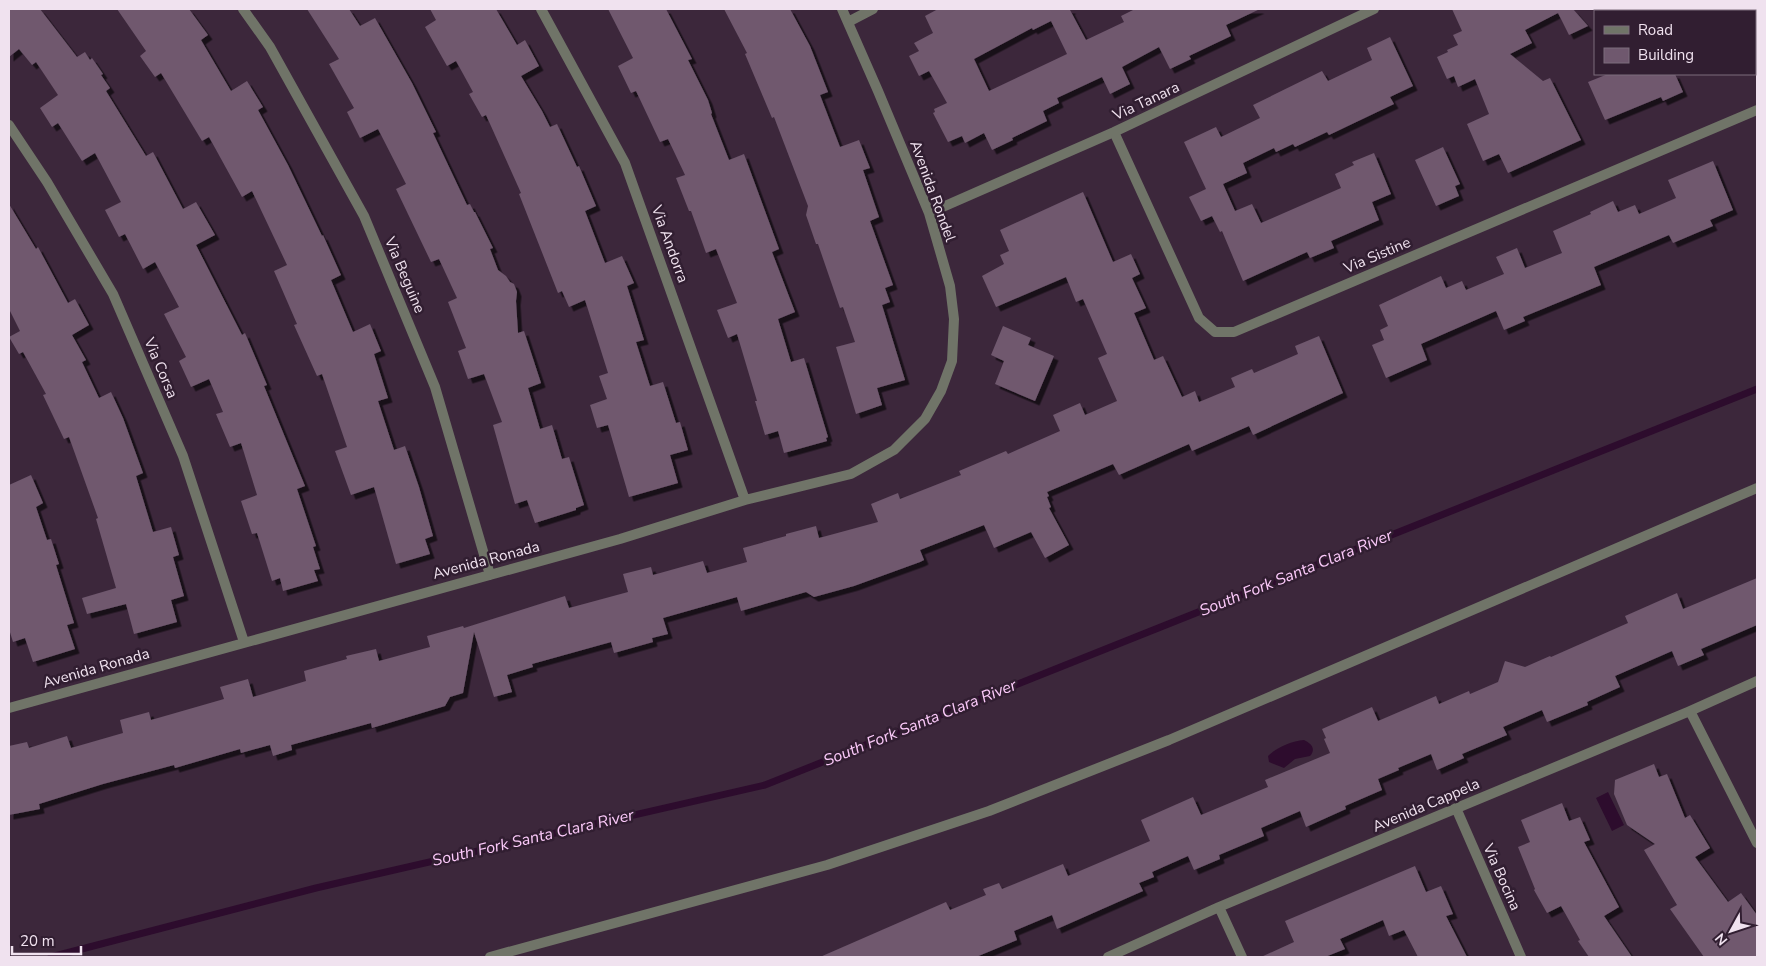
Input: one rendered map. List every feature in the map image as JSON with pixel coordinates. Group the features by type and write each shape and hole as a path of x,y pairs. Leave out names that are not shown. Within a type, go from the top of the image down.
{"street":[{"name":"Via Beguine","path":"243,9 270,46 364,216 435,387 490,575"},
{"name":"Via Andorra","path":"541,9 625,163 745,500"},
{"name":"Avenida Rondel","path":"842,9 929,214 950,286 954,319 952,361 941,391"},
{"path":"848,22 873,9"},
{"name":"Via Tanara","path":"929,214 1114,132 1374,9"},
{"name":"Via Sistine","path":"1114,132 1199,318 1215,332 1234,332 1757,110"},
{"name":"Via Corsa","path":"9,125 47,182 113,294 183,456 244,642"},
{"name":"Avenida Ronada","path":"9,708 620,539 745,500 851,474 894,450 925,419 941,391"},
{"path":"490,957 827,865 989,811 1169,740 1757,488"},
{"name":"Avenida Cappela","path":"1108,957 1219,907 1690,711 1757,681"},
{"path":"1690,711 1757,843"},
{"name":"Via Bocina","path":"1456,808 1521,957"},
{"path":"1219,907 1242,957"}],"shaded area":[{"path":"1304,740 1312,747 1313,751 1310,756 1295,759 1284,768 1269,762 1268,756 1280,747"},
{"path":"1608,792 1624,825 1612,831 1596,798"}],"building":[{"path":"9,9 40,9 77,57 85,52 90,60 92,58 110,88 106,91 146,156 153,152 183,209 196,202 215,235 196,245 242,335 245,333 267,385 264,386 305,486 297,489 316,546 313,547 320,569 314,570 318,581 283,591 280,578 272,581 257,533 252,534 241,501 257,495 241,443 230,447 216,414 223,412 209,379 191,387 179,361 186,357 164,314 179,307 155,262 143,269 125,234 119,237 105,210 121,202 95,153 82,161 58,123 52,127 40,108 58,95 36,62 32,65 19,49 9,57"},
{"path":"117,9 189,9 208,35 201,40 231,91 247,81 263,107 258,110 288,165 341,275 331,280 353,332 370,324 381,351 374,354 388,398 378,401 394,450 405,446 419,487 433,536 425,539 430,554 396,564 374,487 351,495 335,451 347,447 322,374 317,376 294,325 297,324 274,271 287,265 252,191 242,197 209,137 202,141 161,73 155,77 140,56 146,51"},
{"path":"307,9 349,9 360,26 375,18 412,83 436,132 433,133 467,205 470,204 475,212 493,248 490,249 498,270 514,284 517,292 518,333 524,331 541,383 528,388 540,429 552,425 562,459 569,457 584,505 576,508 576,510 535,523 527,500 515,504 493,425 502,422 484,374 468,379 458,351 466,348 448,302 457,298 439,259 431,262 396,189 406,184 378,129 360,138 347,112 354,108 329,64 339,59"},
{"path":"430,9 496,9 517,45 525,40 539,66 521,76 550,127 557,124 577,167 579,166 596,206 585,211 605,263 622,256 634,283 627,286 644,340 636,342 650,386 663,382 676,423 680,422 688,450 670,455 678,483 629,497 608,425 597,428 590,405 607,399 599,376 608,373 585,300 569,307 562,291 558,293 519,194 521,193 486,115 482,117 469,94 473,92 456,61 447,66 425,27 436,20"},
{"path":"608,9 666,9 692,59 688,60 708,100 711,114 729,160 744,154 779,249 772,252 795,312 778,319 791,362 804,358 828,437 826,438 827,441 784,453 778,431 765,435 737,334 728,338 717,310 737,303 716,249 706,253 691,211 689,211 676,178 685,175 668,139 660,142 636,91 631,93 618,66 633,58"},
{"path":"724,9 790,9 810,46 828,92 820,95 840,147 859,140 870,168 863,170 879,217 870,221 893,285 885,288 890,302 882,305 905,380 877,388 882,405 856,414 836,347 855,342 843,307 840,308 818,244 816,244 806,215 808,206 774,117 772,118 745,54 747,53"},
{"path":"938,9 1072,9 1070,10 1086,40 1124,22 1121,16 1135,9 1260,9 1226,25 1231,36 1189,56 1191,59 1170,69 1159,47 1122,67 1130,84 1110,94 1102,77 1057,98 1059,103 1043,111 1047,121 992,150 984,133 965,143 962,136 948,142 933,113 935,112 934,109 947,103 929,71 919,76 909,56 919,51 914,43 933,33 925,16","holes":["1051,21 1067,54 989,91 974,59 1032,28 1033,30"]},
{"path":"1452,9 1573,9 1588,26 1569,35 1558,13 1525,30 1532,43 1510,54 1543,81 1550,78 1581,140 1508,173 1499,154 1483,161 1467,124 1489,114 1475,79 1458,87 1454,76 1447,79 1437,57 1458,45 1453,35 1462,31"},
{"path":"1390,37 1413,86 1390,97 1394,104 1329,135 1327,132 1295,147 1293,144 1276,152 1274,148 1243,163 1247,173 1223,184 1235,211 1252,204 1261,223 1341,188 1335,174 1354,165 1352,162 1374,153 1391,194 1372,202 1379,220 1331,241 1334,248 1310,258 1307,252 1243,281 1222,231 1220,232 1212,216 1201,221 1189,197 1206,189 1184,142 1216,127 1221,137 1260,118 1253,105 1322,71 1328,81 1372,60 1367,48"},
{"path":"1606,75 1675,75 1683,92 1663,101 1661,97 1605,120 1588,82"},
{"path":"1443,147 1460,184 1455,186 1459,196 1436,206 1415,160"},
{"path":"1713,161 1733,210 1710,220 1713,226 1673,243 1669,235 1594,267 1601,285 1523,317 1525,321 1504,330 1496,311 1421,344 1427,360 1386,378 1372,345 1384,340 1380,330 1388,326 1379,305 1441,276 1446,288 1462,281 1466,290 1504,274 1496,257 1517,248 1525,268 1562,253 1553,231 1591,214 1590,212 1613,201 1618,212 1635,205 1639,214 1676,198 1668,180"},
{"path":"1083,192 1113,262 1131,254 1140,274 1132,278 1146,308 1134,313 1154,360 1163,356 1182,397 1195,391 1199,402 1235,387 1231,378 1252,369 1254,373 1298,354 1295,346 1319,336 1343,393 1253,435 1249,426 1192,451 1189,444 1119,475 1113,464 1047,492 1051,507 1049,508 1069,545 1045,558 1031,532 994,548 984,525 920,550 924,560 920,562 854,586 814,597 806,592 741,611 737,597 663,618 668,634 652,638 653,642 614,653 611,642 532,664 533,667 507,675 512,692 494,697 474,632 463,693 450,697 445,706 372,728 371,723 291,745 292,750 273,756 270,745 241,753 240,749 175,768 174,765 39,804 40,809 9,815 9,746 27,742 29,748 67,736 71,748 123,733 120,720 149,712 151,720 224,699 220,687 248,679 253,697 306,681 304,671 347,659 346,656 376,649 379,661 430,647 427,636 463,626 464,628 565,596 569,608 628,592 623,574 651,567 653,575 703,561 707,573 747,562 743,548 786,536 786,534 816,526 819,538 878,522 871,504 898,493 900,499 961,475 959,471 1006,451 1008,454 1060,431 1053,415 1080,403 1085,415 1117,401 1098,358 1107,354 1083,299 1076,302 1066,277 996,307 982,276 1004,264 1000,255 1009,251 1000,230"},
{"path":"9,204 36,249 38,247 68,303 75,299 89,325 72,335 86,360 82,362 99,398 111,392 123,418 143,473 136,476 153,532 171,527 179,555 173,557 184,596 171,600 177,622 134,634 126,604 87,614 82,598 116,588 96,519 98,518 69,437 64,439 43,395 46,394 23,352 19,354 9,337 20,331 9,309"},
{"path":"1003,326 1031,338 1028,345 1054,356 1035,401 995,384 1004,361 991,355"},
{"path":"31,475 43,503 36,507 47,540 51,539 59,564 56,565 74,623 67,625 75,649 33,662 25,638 13,642 9,629 9,485"},
{"path":"1757,578 1757,625 1701,649 1704,655 1678,666 1672,651 1615,676 1620,687 1587,702 1588,705 1547,722 1542,710 1503,727 1507,735 1462,754 1464,758 1437,770 1431,754 1378,779 1382,790 1345,806 1346,809 1306,827 1300,811 1261,828 1264,836 1219,855 1220,859 1194,870 1188,856 1152,872 1154,877 1139,883 1143,891 1057,929 1052,915 1014,931 1017,940 976,957 820,957 946,902 950,910 986,895 983,889 999,883 1002,889 1063,864 1068,876 1150,841 1141,820 1193,797 1201,815 1268,787 1265,780 1330,753 1322,729 1372,707 1378,721 1436,696 1439,704 1469,691 1470,694 1498,682 1505,661 1525,667 1628,623 1625,616 1677,593 1683,609"},
{"path":"1654,764 1659,777 1667,774 1685,818 1690,815 1710,848 1695,857 1728,902 1741,893 1757,915 1757,957 1704,957 1670,909 1677,905 1644,850 1655,844 1627,825 1614,794 1615,780"},
{"path":"1562,803 1569,821 1580,817 1590,840 1584,842 1619,907 1604,916 1632,957 1589,957 1578,941 1580,940 1561,906 1547,913 1534,890 1518,847 1530,842 1521,820"},
{"path":"1415,866 1426,892 1441,886 1453,914 1446,916 1467,957 1418,957 1404,930 1389,936 1383,920 1340,939 1345,949 1325,957 1261,957 1294,942 1285,921"}],"waterway":[{"name":"South Fork Santa Clara River","path":"51,957 316,888 765,785 1757,389"}]}
